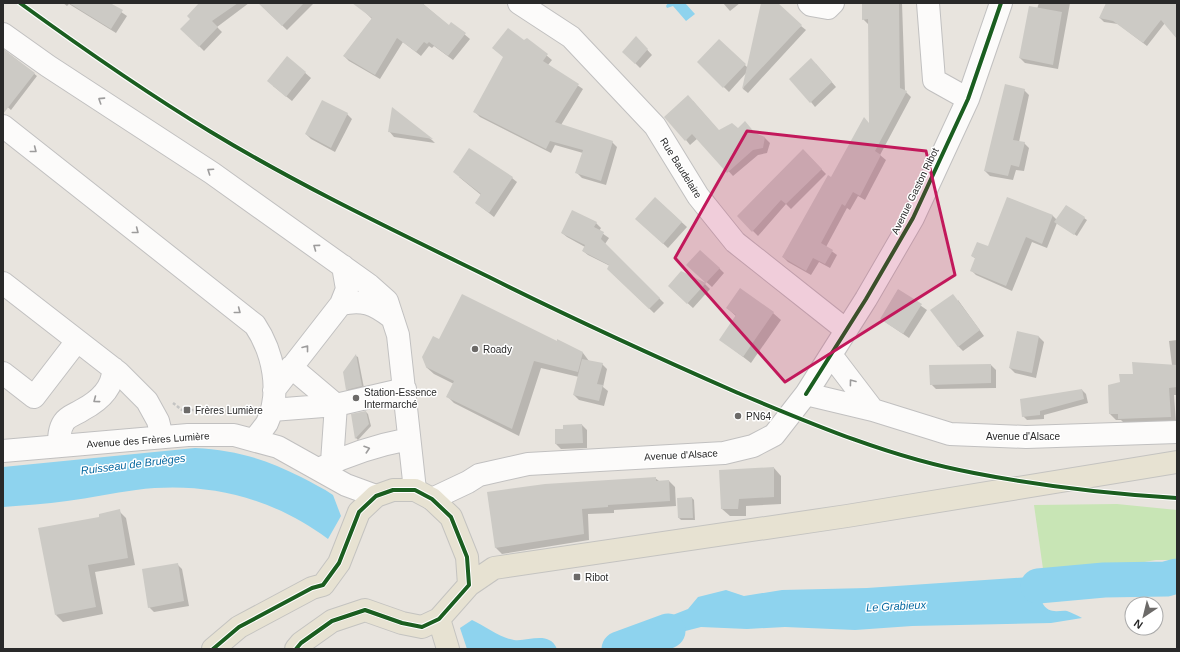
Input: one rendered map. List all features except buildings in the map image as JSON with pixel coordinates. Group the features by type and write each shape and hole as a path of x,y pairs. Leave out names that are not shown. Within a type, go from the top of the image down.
{"main road":[{"path":"296,649 301,643 332,621 365,610 402,623 430,623 469,584 494,568 847,516 1177,462"},
{"path":"213,649 239,627 312,588 323,585 339,563 359,512 376,496 393,490 424,494 451,516 467,557 469,584"},
{"path":"467,557 494,568"},
{"path":"430,623 443,649"},
{"path":"430,623 448,649"}],"street":[{"name":"Rue Baudelaire","path":"519,3 571,37 655,126 698,196 736,242 846,330"},
{"path":"808,3 810,5 828,8 834,3"},
{"path":"928,3 934,80 968,99"},
{"name":"Avenue Gaston Ribot","path":"806,394 913,218 968,99 1001,3"},
{"path":"3,34 212,172 369,285 387,301 394,319 398,336 405,389 409,439 424,494"},
{"path":"3,126 255,325 266,342 273,364 272,405"},
{"path":"254,440 266,424 272,405 291,367 341,304 347,289 343,266"},
{"path":"3,283 113,368 147,401 158,422 162,437"},
{"path":"341,304 354,301 370,303 394,319"},
{"path":"3,373 34,397 77,341"},
{"path":"831,355 873,410"},
{"path":"291,367 336,406"},
{"path":"59,446 59,434 63,423 68,418 101,397 110,386 113,377 113,368"},
{"path":"272,405 336,406 405,389"},
{"name":"Avenue d'Alsace","path":"424,494 468,482 479,475 528,464 724,453 753,446 774,435 806,394 873,410 950,434 1026,438 1177,432"},
{"path":"325,465 336,406"},
{"name":"Avenue des Frères Lumière","path":"3,452 188,435 234,435 278,447 325,465 346,485 376,496"},
{"path":"325,465 382,444 409,439"},
{"path":"451,516 468,482"},
{"path":"346,485 355,509 359,512"}],"path":[{"path":"170,400 182,410 219,410 272,405"}],"highlighted area":[{"path":"747,131 926,151 955,275 785,382 675,258"}],"green space":[{"path":"1117,504 1177,510 1177,560 1156,560 1103,569 1044,576 1034,505"}],"water":[{"path":"668,3 685,3 695,14 686,21 673,6 667,8 666,6"},
{"name":"Ruisseau de Bruèges","path":"195,448 237,453 262,460 301,477 333,495 341,516 328,539 307,524 284,512 237,495 212,490 162,488 136,490 76,500 3,507 3,467"},
{"path":"1044,576 1085,582 1050,593 1042,602 1047,609 1067,611 1082,618 1051,623 912,626 855,630 785,627 747,629 701,627 623,647 665,618 688,609 698,597 726,590 744,596 782,590 867,588"},
{"path":"472,620 509,639 520,640 544,638 553,643 557,649 467,649 460,628"}],"waterway":[{"name":"Le Grabieux","path":"1038,586 1104,580 1166,579 1177,576"},
{"name":"Le Grabieux","path":"619,649 668,631"}],"railway":[{"path":"20,3 90,53 186,117 247,153 357,212 506,286 682,370 772,408 864,443 973,473"},
{"path":"1080,490 1177,498"}],"cycle path":[{"path":"20,3 90,53 162,101 211,132 279,171 383,225 551,307 738,393 795,417 883,450 943,467 1050,486 1177,498"},
{"path":"806,394 866,299 913,218 968,99 1001,3"},
{"path":"213,649 239,627 312,588 323,585 339,563 359,512 376,496 393,490 415,490 432,499 451,517 467,557 469,585 439,619 422,627 402,623 365,610 332,621 301,643 296,649"}],"place":[{"name":"Roady","path":"475,349"},
{"name":"Station-Essence Intermarché","path":"356,398"},
{"name":"Frères Lumière","path":"187,410"},
{"name":"PN64","path":"738,416"},
{"name":"Ribot","path":"577,577"}]}
